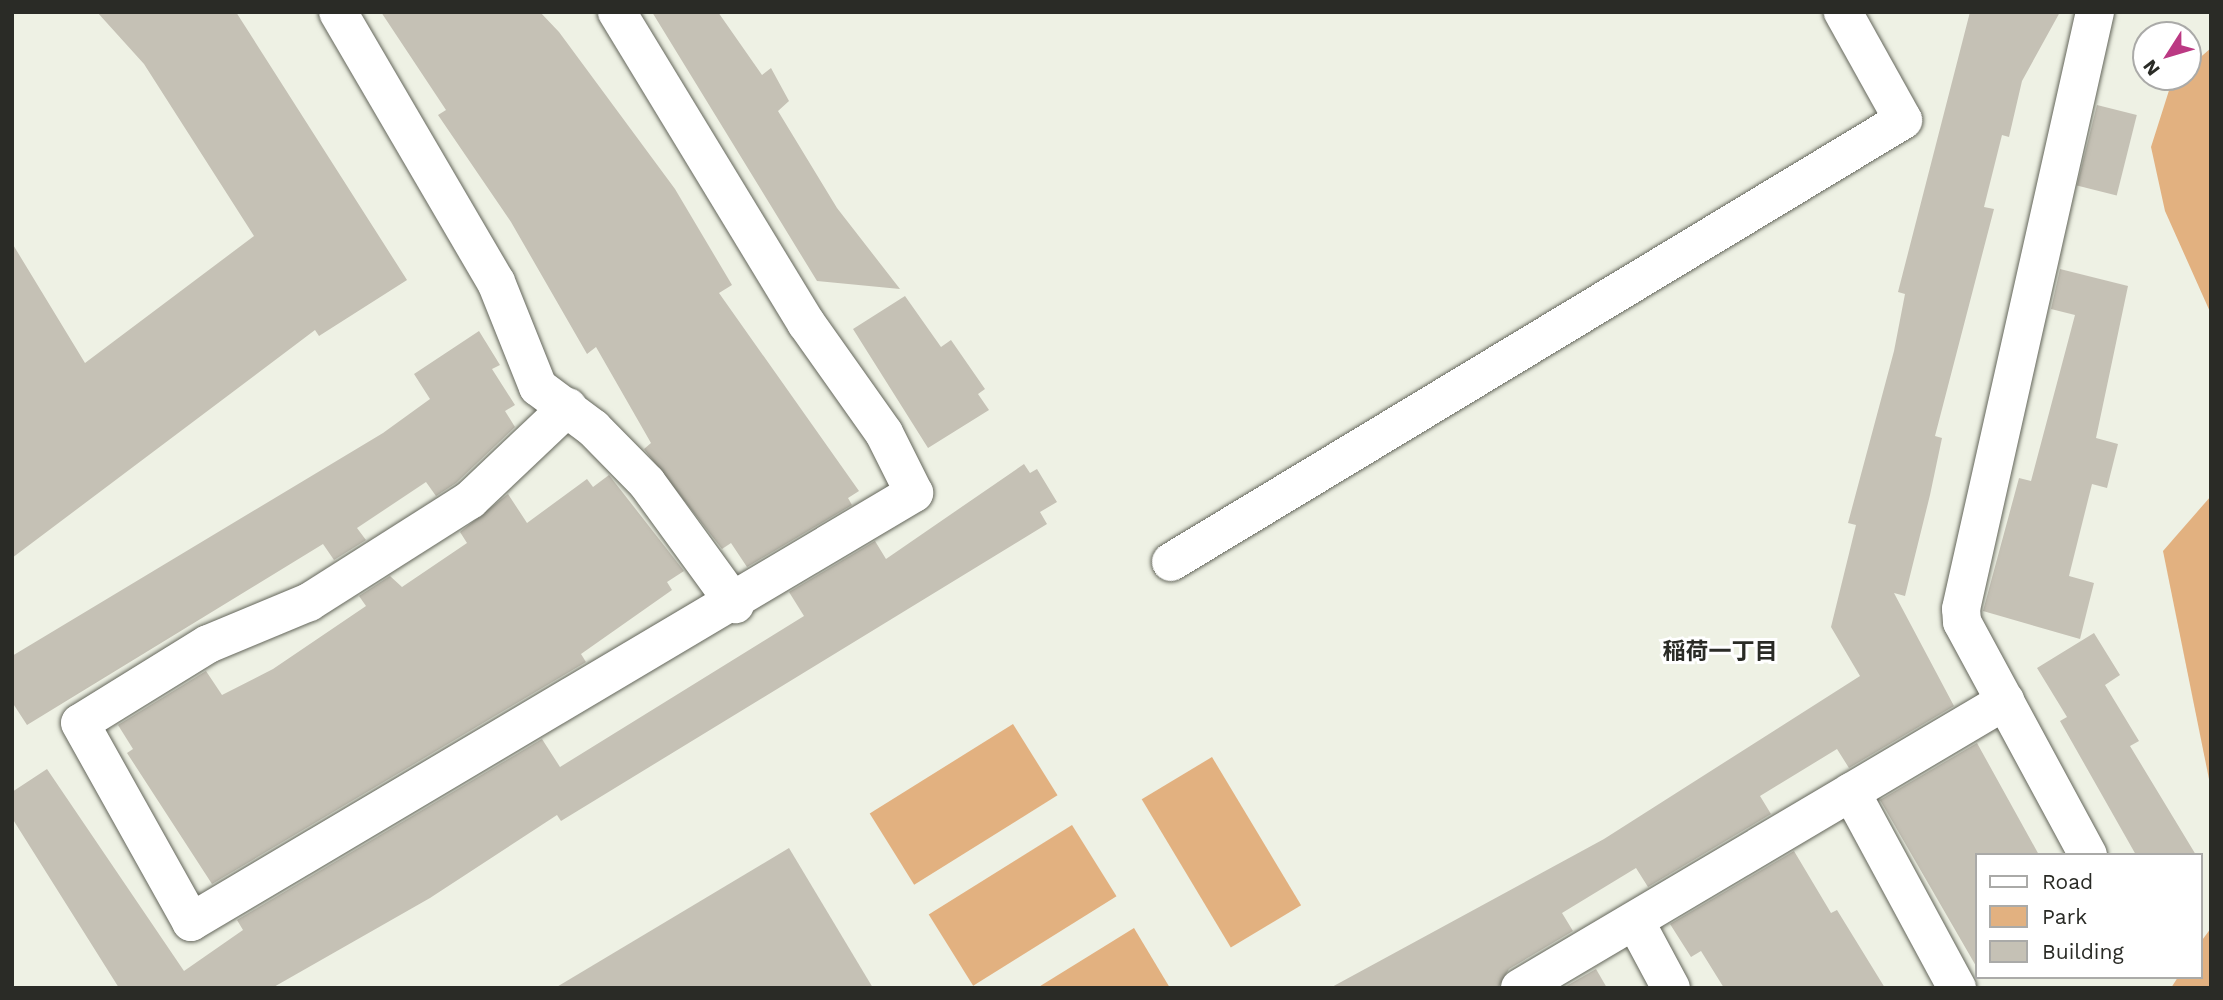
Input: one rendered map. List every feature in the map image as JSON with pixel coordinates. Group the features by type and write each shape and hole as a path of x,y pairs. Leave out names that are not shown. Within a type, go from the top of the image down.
{"street":[{"path":"338,12 496,282 538,387 568,407 647,482 735,604"},
{"path":"568,407 470,500 309,602 208,645 80,723 191,922 735,604 914,493 884,433 806,323 617,12"},
{"path":"1171,562 1903,120 1843,12"},
{"path":"2087,853 2005,701 1961,609 2095,12"},
{"path":"1520,988 2005,701"},
{"path":"1851,792 1957,988"},
{"path":"1635,920 1671,988"}],"green space":[{"path":"2211,48 2211,314 2165,211 2151,147 2169,91 2202,91 2202,56"},
{"path":"2211,496 2211,789 2163,551"},
{"path":"1013,724 1058,795 914,885 870,814"},
{"path":"1212,757 1301,905 1231,948 1142,799"},
{"path":"1072,825 1117,896 973,986 929,915"},
{"path":"1134,928 1170,988 1037,988"},
{"path":"2211,928 2211,988 2171,988 2177,979 2202,979 2202,940"}],"building":[{"path":"97,12 236,12 407,280 319,336 315,330 12,558 12,243 85,363 254,236 144,64"},
{"path":"381,12 540,12 559,32 675,189 732,285 719,293 859,491 848,498 852,505 747,567 731,543 722,549 644,449 651,443 596,347 587,354 511,222 438,115 446,110"},
{"path":"652,12 718,12 762,75 771,68 789,101 778,111 837,208 900,289 817,281"},
{"path":"1970,12 2060,12 2022,81 2009,137 2002,135 1984,207 1994,209 1935,436 1942,438 1930,495 1905,596 1894,593 1954,706 1849,768 1837,749 1760,796 1771,814 1648,887 1636,868 1562,913 1573,931 1509,969 1498,988 1330,988 1604,839 1860,676 1831,627 1856,525 1848,523 1894,351 1905,294 1898,292"},
{"path":"2097,105 2137,115 2117,195 2077,186"},
{"path":"2060,269 2128,286 2096,438 2118,444 2107,488 2092,484 2069,576 2094,583 2080,639 1983,611 2019,478 2031,481 2075,315 2051,309"},
{"path":"905,296 941,347 951,340 985,389 978,394 989,410 928,448 853,329"},
{"path":"479,331 500,365 492,369 515,405 505,411 515,427 456,483 436,496 426,482 357,528 366,540 334,560 323,544 27,725 12,702 12,656 383,433 430,399 414,374"},
{"path":"1024,464 1030,473 1037,469 1057,502 1040,512 1047,524 561,821 557,815 430,898 272,988 119,988 12,818 12,792 47,769 184,971 243,930 237,920 542,739 560,767 804,616 789,592 875,541 886,559"},
{"path":"609,475 684,571 667,582 672,590 581,654 586,662 212,884 127,753 133,749 118,725 206,671 222,695 273,669 366,606 359,596 390,576 402,587 467,543 460,532 508,494 527,523 587,479 593,487"},
{"path":"2094,633 2120,675 2105,685 2139,741 2130,746 2195,853 2135,853 2060,721 2067,717 2037,668"},
{"path":"1977,743 2038,853 1974,853 1974,963 1880,800"},
{"path":"789,848 873,988 555,988"},
{"path":"1794,851 1831,913 1837,910 1885,988 1724,988 1701,951 1691,957 1670,924"},
{"path":"1596,969 1607,988 1563,988"}],"district":[{"name":"稲荷一丁目","path":"1720,652"}]}
